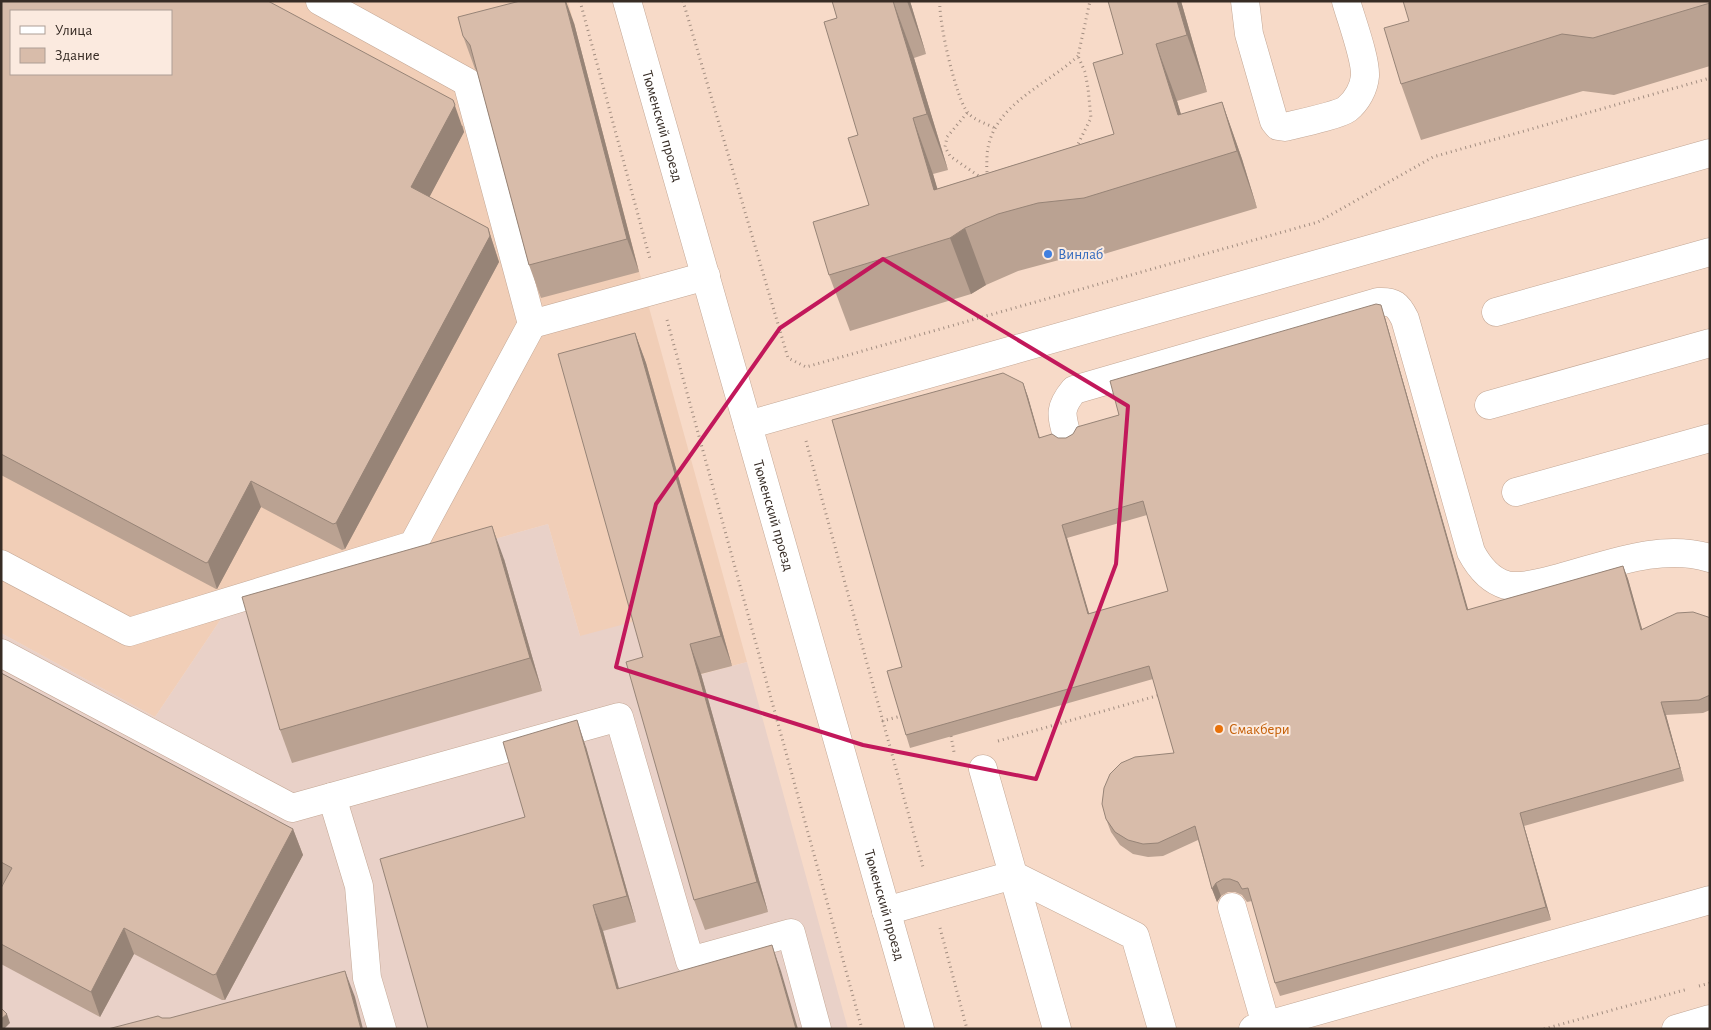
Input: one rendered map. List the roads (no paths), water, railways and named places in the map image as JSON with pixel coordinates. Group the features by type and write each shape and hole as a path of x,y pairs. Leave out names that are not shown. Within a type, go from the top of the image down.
{"street":[{"path":"1,564 129,632 413,545 532,324 467,82 320,1"},
{"name":"Тюменский проезд","path":"627,1 920,1029"},
{"path":"1245,1 1249,34 1274,121 1278,126 1285,128 1346,110 1357,99 1363,86 1365,74 1346,1"},
{"path":"748,425 1710,153"},
{"path":"1496,312 1710,252"},
{"path":"532,324 706,276"},
{"path":"1067,436 1061,416 1063,406 1074,390 1378,302 1389,301 1399,307 1405,319 1471,552 1479,567 1490,577 1507,585 1533,585 1640,556 1664,552 1695,554 1710,558"},
{"path":"1489,405 1710,343"},
{"path":"1516,492 1710,438"},
{"path":"1,653 292,808 619,717 690,961 791,933 817,1029"},
{"path":"983,769 1056,1029"},
{"path":"332,796 359,886 357,980 382,1029"},
{"path":"886,911 1013,875 1135,936 1162,1029"},
{"path":"1232,907 1260,1027 1710,900"},
{"path":"1676,1029 1710,1019"}],"place":[{"name":"Винлаб","path":"1048,254"},
{"name":"Смакбери","path":"1219,729"}]}
